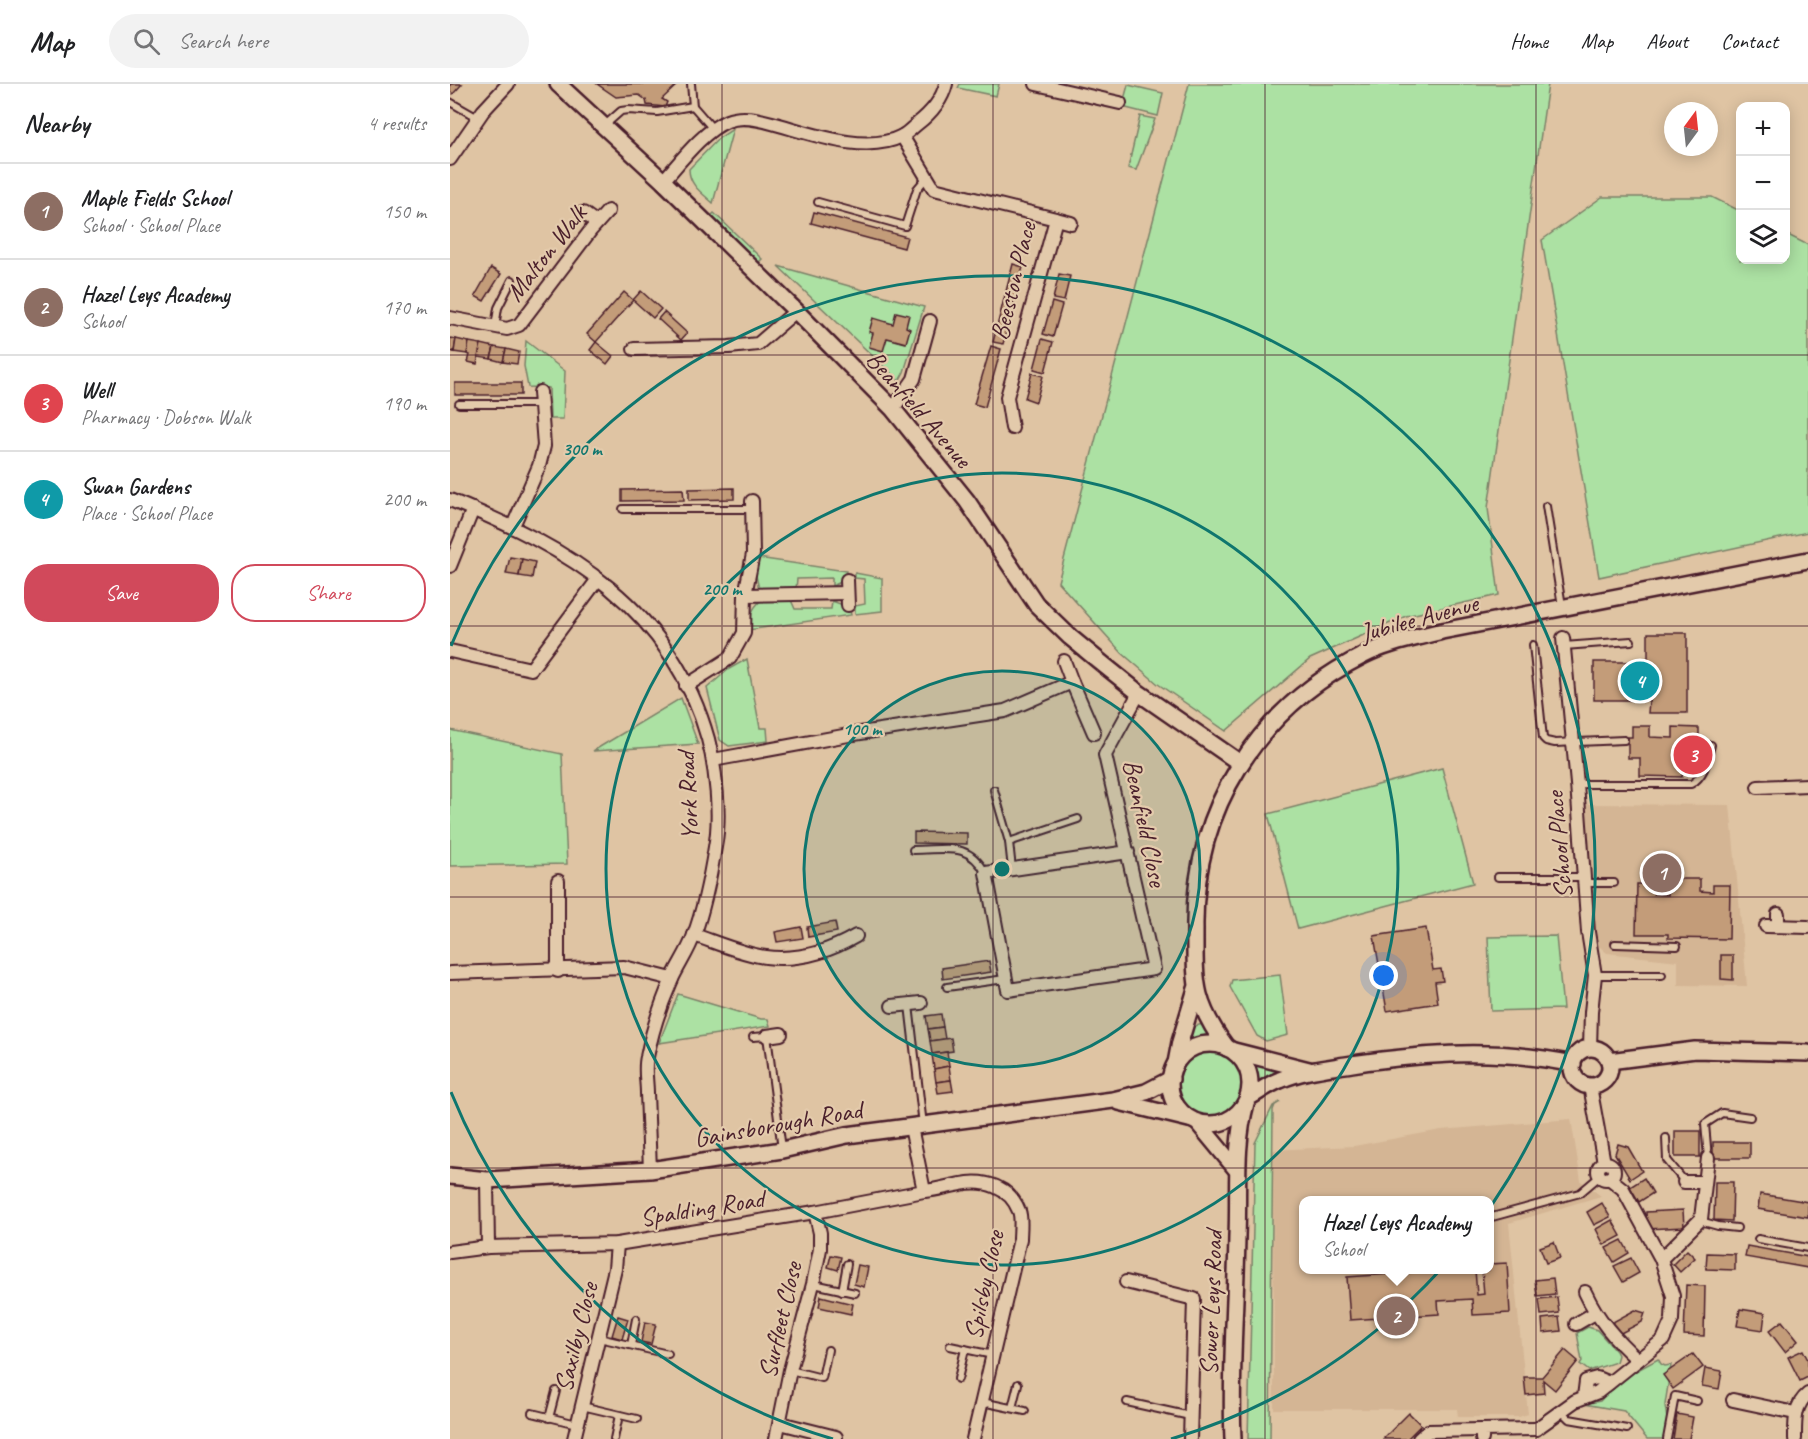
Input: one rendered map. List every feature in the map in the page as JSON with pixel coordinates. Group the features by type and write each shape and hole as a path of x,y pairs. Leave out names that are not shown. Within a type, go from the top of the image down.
{"street":[{"path":"450,159 478,118 508,84"},
{"name":"Beanfield Avenue","path":"558,84 663,181 893,409 967,501 1036,604 1070,637 1139,693 1240,763"},
{"path":"663,181 713,129 726,121 737,118 757,119 858,144 879,142 902,136 925,118 944,93 946,84"},
{"path":"1036,84 1068,88 1120,103"},
{"name":"Beeston Place","path":"902,136 934,189 1056,219 1007,397 1012,428"},
{"name":"Malton Walk","path":"450,318 507,329 519,325 608,211"},
{"path":"584,213 597,223"},
{"path":"1056,219 1071,223"},
{"path":"634,349 729,347 758,344 796,311"},
{"path":"893,409 914,379 930,321"},
{"path":"513,526 544,446 540,398"},
{"name":"York Road","path":"450,500 513,526 562,552 598,579 646,621 666,648 699,709 713,760 717,801 716,845 694,935 672,980 646,1059 651,1170"},
{"path":"686,686 730,658 744,633 745,595 753,554 752,505"},
{"path":"450,566 473,509"},
{"name":"Jubilee Avenue","path":"1229,1049 1215,1032 1201,1006 1196,989 1194,912 1201,861 1211,821 1240,763 1267,727 1286,708 1334,672 1366,654 1402,642 1442,631 1808,560"},
{"path":"450,651 531,669 598,579"},
{"path":"745,595 847,599 847,580"},
{"name":"School Place","path":"1563,642 1588,932 1595,975 1590,1048"},
{"path":"1064,661 1094,733"},
{"path":"713,760 844,736 1005,711 1072,681"},
{"name":"Beanfield Close","path":"1006,978 1008,990 1154,969 1105,755 1139,693"},
{"path":"1758,787 1808,785"},
{"path":"1006,978 986,873 1128,852"},
{"path":"558,881 558,970"},
{"path":"1774,922 1808,927"},
{"path":"694,935 765,957 792,958 837,947 856,936"},
{"path":"450,973 624,967 672,980"},
{"name":"Jubilee Avenue","path":"1176,1064 1180,1042 1196,989"},
{"path":"892,1006 915,1004"},
{"path":"767,1036 781,1034"},
{"path":"1236,1169 1194,1121 1177,1106 1172,1095 1171,1079 1176,1064 1193,1048 1216,1045 1309,1070"},
{"path":"1590,1048 1602,1051 1610,1067 1606,1079 1590,1086 1574,1076 1573,1064 1579,1053 1590,1048"},
{"path":"1194,1121 1218,1124 1229,1120 1239,1113 1247,1101 1251,1085 1248,1071 1242,1059 1229,1049"},
{"path":"1609,1061 1695,1050 1808,1053"},
{"path":"1247,1101 1279,1080 1309,1070 1410,1056 1484,1052 1543,1057 1573,1064"},
{"name":"Gainsborough Road","path":"450,1176 486,1180 651,1170 782,1150 847,1135 1113,1100 1146,1092 1171,1079"},
{"path":"1590,1086 1604,1163 1614,1169 1613,1174 1604,1177"},
{"name":"Gainsborough Road","path":"1113,1100 1194,1121"},
{"name":"Sower Leys Road","path":"1233,1439 1238,1209 1236,1169 1240,1122 1247,1101"},
{"path":"917,1126 924,1191"},
{"path":"1661,1259 1701,1219 1708,1158"},
{"path":"1419,1439 1428,1431 1482,1435 1536,1434 1561,1411 1575,1401 1598,1392 1663,1340 1672,1320 1673,1296 1661,1259 1623,1189 1604,1177"},
{"path":"486,1180 488,1246"},
{"path":"1684,1182 1706,1182"},
{"name":"Spilsby Close","path":"924,1191 964,1183 986,1183 1006,1191 1020,1212 1020,1239 973,1439"},
{"name":"Spalding Road","path":"450,1252 488,1246 617,1244 815,1212 924,1191"},
{"name":"Surfleet Close","path":"776,1439 790,1370 820,1249 820,1233 815,1212"},
{"name":"Saxilby Close","path":"574,1439 615,1269 617,1244"},
{"path":"1126,1282 1194,1299 1190,1439"},
{"path":"1585,1292 1595,1313 1620,1343 1638,1360"},
{"path":"1576,1324 1595,1313"},
{"path":"1795,1439 1795,1413 1804,1396 1808,1394"},
{"path":"1733,1400 1795,1413"},
{"path":"780,1423 836,1437"}],"lane":[{"path":"691,84 693,106 713,129"},
{"path":"450,102 478,118"},
{"path":"603,126 621,111 657,112 693,106"},
{"path":"818,202 905,226 917,189 927,177"},
{"path":"495,327 498,309 512,280"},
{"path":"459,404 540,398"},
{"path":"623,509 752,505"},
{"path":"1546,506 1563,609"},
{"path":"1563,642 1631,641"},
{"path":"1533,645 1542,735 1546,741 1624,740"},
{"path":"1577,784 1690,784 1699,780 1711,745"},
{"path":"993,790 1009,842 1012,869"},
{"path":"1009,842 1078,819"},
{"path":"913,850 964,850 977,859 986,873"},
{"path":"1498,877 1614,883"},
{"path":"1615,944 1677,946"},
{"path":"1595,975 1662,975"},
{"path":"947,987 1006,978"},
{"path":"915,1004 917,1126"},
{"path":"753,1037 767,1036 782,1150"},
{"path":"1708,1158 1706,1124 1722,1113 1750,1116"},
{"path":"1666,1138 1667,1160 1684,1182"},
{"path":"1494,1216 1580,1193 1604,1177"},
{"path":"1699,1221 1737,1228"},
{"path":"1758,1239 1808,1248"},
{"path":"842,1291 848,1264"},
{"path":"813,1284 855,1293"},
{"path":"630,1345 636,1319"},
{"path":"599,1338 668,1354"},
{"path":"950,1346 993,1355"},
{"path":"958,1379 965,1349"},
{"path":"790,1370 822,1378 828,1350"},
{"path":"1012,1408 1018,1384"},
{"path":"549,1418 556,1391"},
{"path":"1667,1439 1675,1396 1697,1401"},
{"path":"982,1401 1025,1411"},
{"path":"1127,1402 1190,1416"},
{"path":"582,1406 637,1419"},
{"path":"1561,1411 1569,1419 1627,1429"},
{"path":"531,1413 577,1424"},
{"path":"614,1439 619,1415"}],"shaded area":[{"path":"1581,804 1730,805 1747,986 1678,985 1678,961 1607,953 1594,942"},
{"path":"1571,1119 1581,1181 1601,1196 1509,1223 1528,1414 1519,1417 1458,1417 1457,1409 1274,1409 1273,1150 1354,1146 1441,1130"}],"green space":[{"path":"960,84 999,84 996,96 958,88"},
{"path":"1189,84 1548,84 1488,508 1499,595 1406,616 1310,659 1226,731 1158,684 1122,653 1058,582"},
{"path":"1128,85 1163,93 1158,116 1122,107"},
{"path":"1140,116 1155,119 1136,170 1128,168"},
{"path":"733,129 713,203 691,180 689,169 719,138"},
{"path":"1602,197 1712,197 1736,209 1736,264 1790,264 1790,236 1808,245 1808,532 1599,577 1542,240"},
{"path":"714,213 762,259 758,263 710,217"},
{"path":"778,266 924,307 904,372 899,381"},
{"path":"526,341 565,371 563,419 550,419 549,388 528,387 524,366"},
{"path":"758,558 846,571 841,582 832,586 832,578 797,579 796,589 759,589 756,576"},
{"path":"855,573 882,578 882,611 855,614 855,606 865,604 864,579 855,578"},
{"path":"791,600 795,609 831,609 832,601 849,607 851,615 748,630 751,614 760,601"},
{"path":"747,659 760,728 767,728 768,741 729,746 720,740 707,688 729,669"},
{"path":"681,698 698,744 593,751"},
{"path":"450,730 562,754 567,864 450,866"},
{"path":"1442,768 1473,883 1298,929 1268,814"},
{"path":"1556,936 1563,1009 1491,1011 1488,937"},
{"path":"1280,975 1288,1035 1266,1041 1257,1036 1230,987 1232,980"},
{"path":"678,994 761,1019 768,1019 770,1026 659,1043"},
{"path":"1203,1024 1210,1037 1187,1044 1189,1025"},
{"path":"1203,1052 1217,1052 1229,1057 1238,1066 1243,1085 1241,1098 1234,1109 1217,1118 1203,1118 1191,1113 1182,1104 1177,1092 1177,1078 1182,1066 1191,1057"},
{"path":"1252,1061 1277,1066 1277,1076 1257,1085"},
{"path":"1280,1102 1273,1110 1270,1439 1248,1439 1255,1143 1273,1106"},
{"path":"1588,1327 1597,1330 1616,1351 1618,1355 1616,1362 1589,1371 1580,1364 1582,1361 1577,1333"},
{"path":"1658,1359 1665,1366 1671,1365 1665,1405 1668,1426 1663,1439 1647,1439 1624,1411 1584,1404 1600,1401 1619,1380"}],"building":[{"path":"450,84 462,84 453,94 450,91"},
{"path":"597,84 678,84 662,99 667,102 665,107 647,105 646,100 639,95 616,97"},
{"path":"814,212 907,237 904,248 811,223"},
{"path":"1013,264 1023,267 1003,344 993,342"},
{"path":"491,268 501,274 484,301 475,296"},
{"path":"1059,274 1070,276 1064,301 1053,299"},
{"path":"641,291 661,309 653,318 633,300"},
{"path":"624,292 633,300 596,342 587,334"},
{"path":"1052,302 1062,305 1053,337 1043,334"},
{"path":"664,312 687,333 681,340 658,319"},
{"path":"896,312 909,315 906,327 910,329 906,343 887,338 883,351 869,347 873,333 869,332 873,318 893,324"},
{"path":"450,338 456,339 454,352 450,351"},
{"path":"456,339 469,342 467,354 454,352"},
{"path":"1042,339 1053,342 1045,372 1034,369"},
{"path":"469,342 481,344 477,364 468,362"},
{"path":"596,342 613,356 607,364 590,350"},
{"path":"481,344 494,347 491,359 478,357"},
{"path":"991,346 1001,349 985,407 974,404"},
{"path":"494,347 506,349 503,362 491,359"},
{"path":"506,349 519,352 517,364 503,362"},
{"path":"1032,373 1043,376 1036,402 1025,398"},
{"path":"455,383 521,383 521,395 455,395"},
{"path":"734,488 734,499 689,500 689,489"},
{"path":"683,489 684,500 622,501 622,490"},
{"path":"510,557 522,559 519,576 506,574"},
{"path":"522,559 535,562 532,578 519,576"},
{"path":"1648,633 1687,633 1687,713 1648,713 1649,700 1594,700 1594,662 1648,662"},
{"path":"1632,726 1650,726 1650,737 1673,738 1673,727 1699,728 1699,760 1691,760 1690,769 1683,769 1682,777 1640,776 1640,758 1628,758 1628,737 1632,737"},
{"path":"914,832 967,833 967,844 914,843"},
{"path":"1668,879 1700,879 1700,891 1713,892 1713,885 1730,885 1729,939 1668,938 1668,934 1636,934 1637,884 1654,884 1654,894 1668,895"},
{"path":"835,922 837,932 808,937 807,927"},
{"path":"801,927 803,938 777,942 775,932"},
{"path":"1426,928 1433,970 1441,969 1443,981 1435,982 1438,1003 1387,1011 1374,936"},
{"path":"1721,955 1733,955 1733,980 1721,979"},
{"path":"989,961 991,972 943,979 942,968"},
{"path":"941,1014 943,1027 928,1029 926,1016"},
{"path":"943,1027 945,1039 930,1041 928,1029"},
{"path":"951,1038 953,1051 932,1054 930,1041"},
{"path":"947,1052 949,1066 934,1069 932,1054"},
{"path":"949,1066 951,1080 936,1082 934,1069"},
{"path":"951,1080 953,1091 938,1093 936,1082"},
{"path":"1675,1131 1700,1131 1700,1157 1675,1157"},
{"path":"1713,1142 1750,1142 1750,1158 1713,1158"},
{"path":"1618,1144 1628,1147 1642,1171 1630,1179 1615,1154"},
{"path":"1644,1178 1653,1193 1639,1202 1630,1187"},
{"path":"1715,1182 1733,1182 1732,1221 1714,1220"},
{"path":"1760,1194 1808,1202 1808,1217 1758,1209"},
{"path":"1602,1203 1610,1217 1594,1225 1587,1212"},
{"path":"1683,1210 1684,1227 1647,1229 1646,1212"},
{"path":"1612,1220 1621,1236 1604,1245 1596,1229"},
{"path":"1622,1240 1629,1253 1614,1262 1606,1248"},
{"path":"1554,1242 1560,1258 1546,1263 1540,1247"},
{"path":"1747,1246 1808,1257 1808,1268 1745,1257"},
{"path":"1687,1250 1695,1258 1680,1272 1673,1264"},
{"path":"1707,1253 1735,1254 1735,1270 1706,1269"},
{"path":"831,1255 841,1257 838,1270 828,1267"},
{"path":"1631,1258 1639,1273 1623,1282 1614,1266"},
{"path":"1507,1263 1510,1313 1473,1315 1472,1299 1438,1301 1439,1314 1350,1320 1347,1277 1390,1274 1475,1274 1477,1295 1484,1294 1482,1274 1494,1274 1494,1264"},
{"path":"858,1265 868,1267 864,1287 854,1284"},
{"path":"1553,1278 1555,1294 1537,1296 1535,1280"},
{"path":"1686,1285 1705,1286 1704,1336 1684,1335"},
{"path":"821,1296 853,1304 851,1314 819,1307"},
{"path":"1557,1297 1559,1313 1541,1315 1539,1299"},
{"path":"1740,1309 1765,1313 1763,1330 1737,1326"},
{"path":"1635,1310 1645,1313 1642,1322 1617,1335 1611,1323"},
{"path":"618,1316 628,1319 622,1339 612,1336"},
{"path":"1559,1317 1561,1331 1543,1333 1542,1319"},
{"path":"1782,1321 1798,1341 1785,1352 1769,1331"},
{"path":"645,1322 656,1324 651,1344 641,1342"},
{"path":"1565,1350 1578,1361 1555,1390 1543,1380 1544,1393 1526,1395 1524,1377 1542,1377"},
{"path":"1803,1350 1808,1360 1808,1377 1800,1381 1788,1357"},
{"path":"1693,1354 1703,1367 1673,1389 1663,1375"},
{"path":"1705,1368 1722,1371 1719,1389 1702,1386"},
{"path":"1409,1413 1421,1425 1407,1439 1383,1439"},
{"path":"1677,1414 1693,1417 1689,1439 1673,1439"}],"place":[{"name":"Swan Gardens","path":"1640,681"},
{"name":"Well","path":"1693,755"},
{"name":"Maple Fields School","path":"1662,873"},
{"name":"Hazel Leys Academy","path":"1396,1316"}]}
